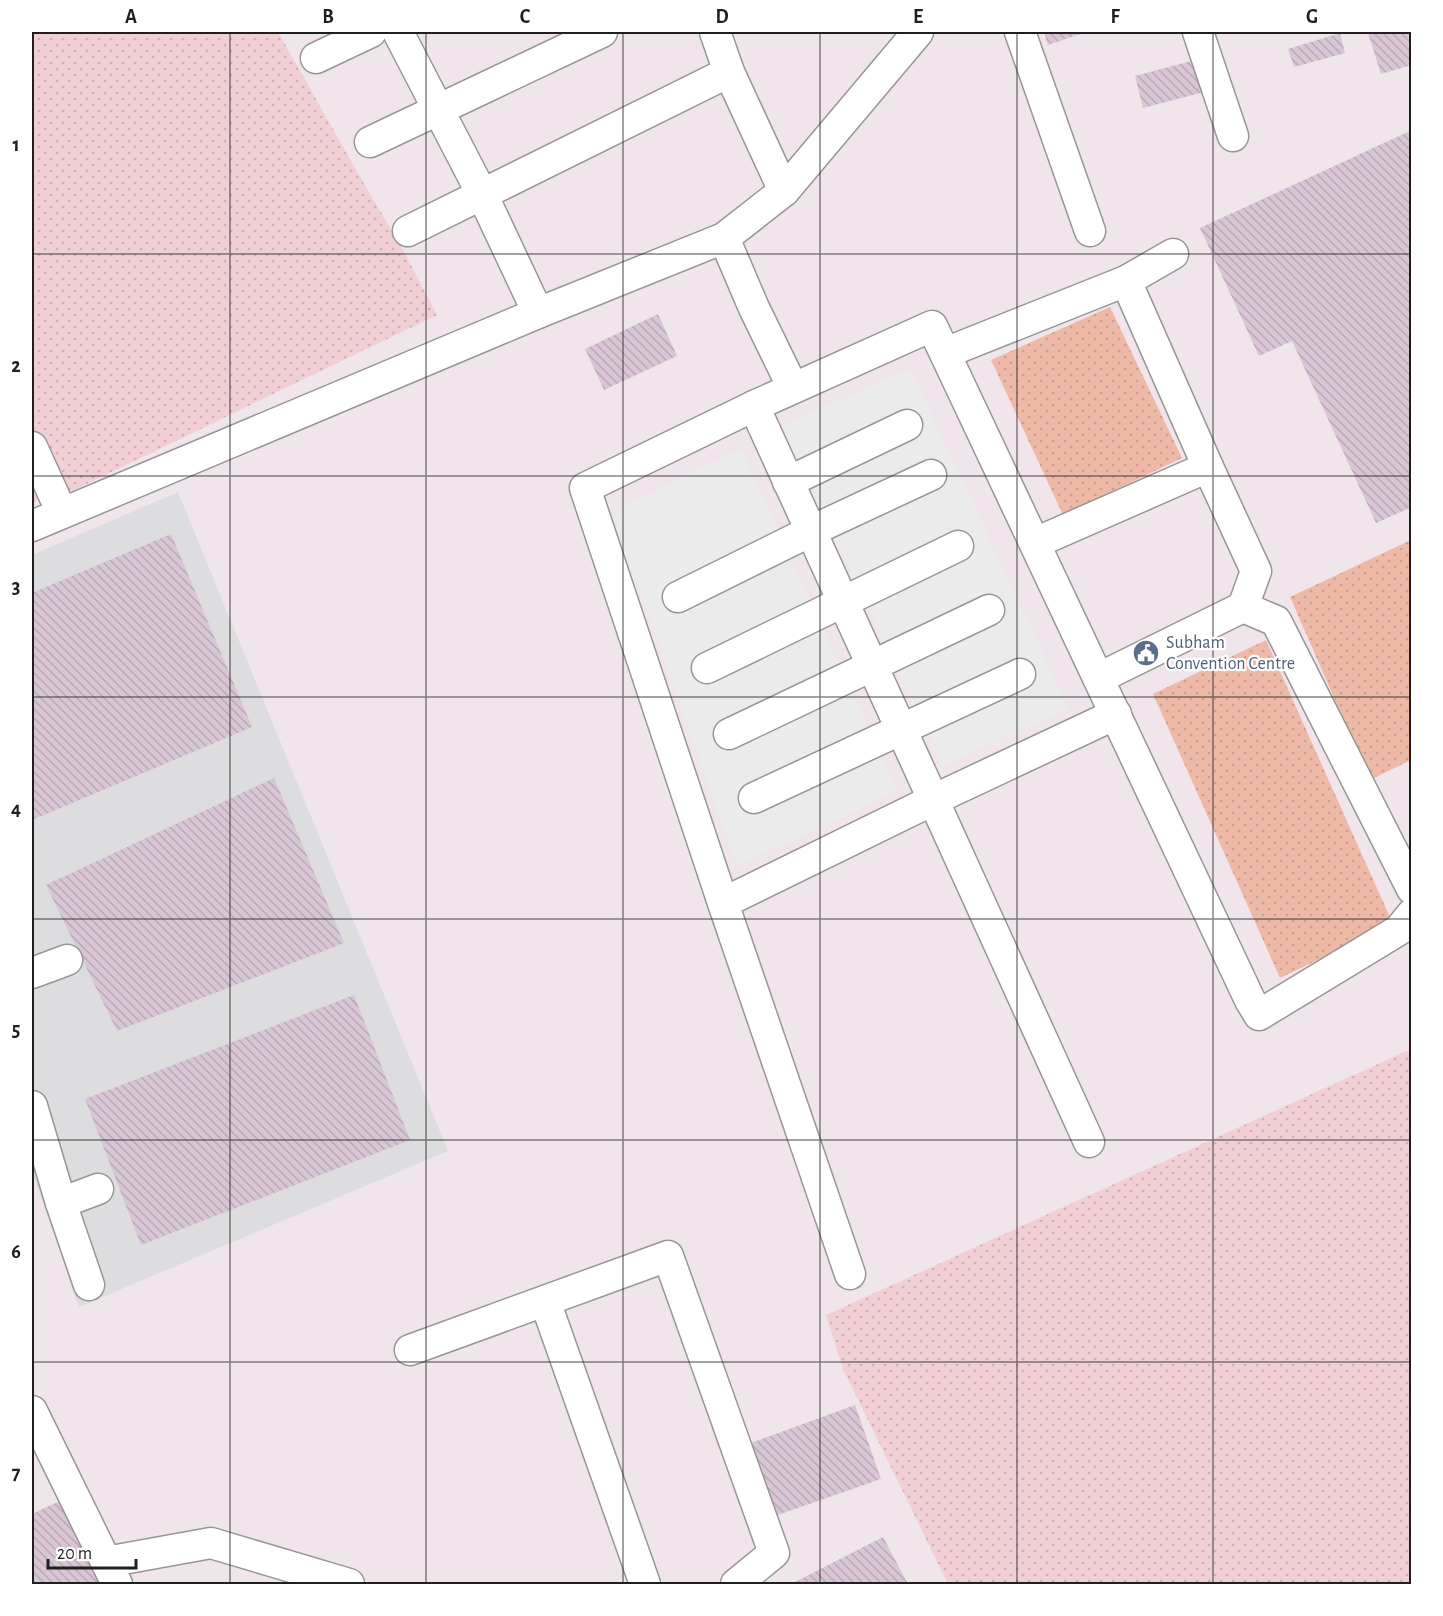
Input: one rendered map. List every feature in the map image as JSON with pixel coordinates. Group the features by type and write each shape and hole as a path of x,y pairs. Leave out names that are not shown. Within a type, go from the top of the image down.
{"street":[{"path":"316,58 371,32"},
{"path":"398,32 482,194 538,313"},
{"path":"370,142 602,32"},
{"path":"716,32 729,72 784,191"},
{"path":"32,526 538,313 724,238 784,191 918,32"},
{"path":"1020,32 1090,231"},
{"path":"1198,32 1233,136"},
{"path":"408,231 729,72"},
{"path":"724,238 792,388"},
{"path":"945,353 1126,280 1173,254"},
{"path":"1099,678 1243,607 1256,571 1126,280"},
{"path":"850,1274 723,903 585,488 792,388 932,327 1259,1015 1399,930 1412,914"},
{"path":"754,406 1089,1142"},
{"path":"788,482 907,425"},
{"path":"32,447 62,513"},
{"path":"1035,543 1208,467"},
{"path":"678,597 931,475"},
{"path":"707,668 958,546"},
{"path":"1243,607 1276,621 1412,889"},
{"path":"729,734 989,610"},
{"path":"754,798 1020,674"},
{"path":"723,903 933,800 1116,714"},
{"path":"32,973 67,960"},
{"path":"32,1106 60,1203 88,1285"},
{"path":"60,1203 98,1189"},
{"path":"410,1350 668,1256 774,1553 736,1584"},
{"path":"545,1301 645,1584"},
{"path":"32,1411 112,1573 212,1543 340,1583"}],"shaded area":[{"path":"32,32 278,32 402,248 437,315 72,491 60,484 42,492 34,503 32,497"},
{"path":"1110,307 1182,458 1063,515 991,360"},
{"path":"910,369 1068,708 943,767 783,426"},
{"path":"741,449 897,791 737,866 612,513"},
{"path":"178,492 448,1151 79,1307 32,1171 32,555"},
{"path":"1411,540 1411,760 1370,780 1290,597"},
{"path":"1266,640 1393,924 1280,978 1153,694"},
{"path":"1411,1049 1411,1584 948,1584 843,1369 826,1315"}],"building":[{"path":"1044,32 1086,32 1048,45"},
{"path":"1412,32 1412,65 1381,74 1368,33"},
{"path":"1340,33 1345,53 1294,67 1288,49"},
{"path":"1195,60 1204,92 1143,108 1135,76"},
{"path":"1412,130 1412,507 1376,523 1292,341 1259,356 1200,228"},
{"path":"658,314 677,356 604,390 585,349"},
{"path":"171,534 252,727 32,820 32,593"},
{"path":"274,778 344,943 117,1031 46,885"},
{"path":"354,995 410,1140 141,1245 85,1099"},
{"path":"855,1405 881,1479 772,1517 748,1444"},
{"path":"62,1500 102,1584 32,1584 32,1514"},
{"path":"883,1537 908,1584 791,1584"}],"place":[{"name":"Subham Convention Centre","path":"1146,653"}]}
